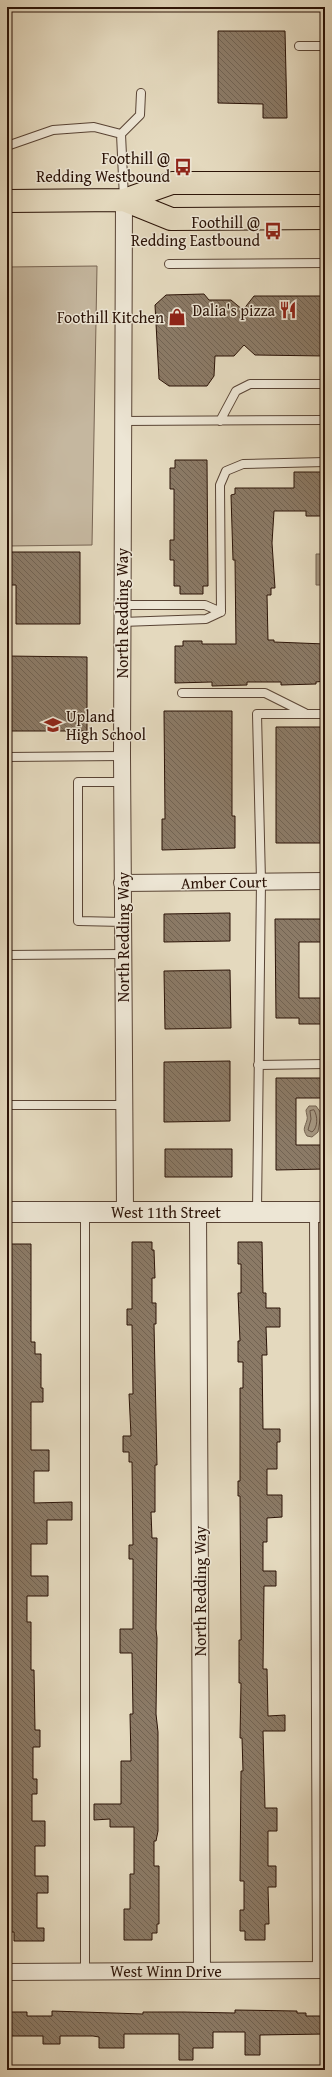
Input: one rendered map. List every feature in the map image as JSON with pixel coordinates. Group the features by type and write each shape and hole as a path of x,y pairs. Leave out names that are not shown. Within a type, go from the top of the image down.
{"main road":[{"path":"7,201 124,200 172,184 325,183"},
{"path":"124,200 171,219 325,218"}],"street":[{"name":"North Redding Way","path":"124,200 122,421 122,883 125,1212"},
{"name":"Amber Court","path":"122,883 325,881"},
{"name":"West 11th Street","path":"7,1212 320,1212"},
{"name":"North Redding Way","path":"198,1212 202,1971"},
{"name":"West Winn Drive","path":"7,1972 321,1970"}],"lane":[{"path":"299,46 325,46"},
{"path":"7,146 53,130 94,127 122,134 140,115 141,93"},
{"name":"North Redding Way","path":"122,134 124,200"},
{"path":"169,264 325,263"},
{"path":"220,421 236,391 250,384 325,384"},
{"path":"122,421 325,420"},
{"path":"221,612 220,485 226,471 243,464 325,462"},
{"path":"122,605 205,605 221,612"},
{"path":"122,622 206,620 221,612"},
{"path":"182,693 265,693 307,714"},
{"path":"257,1212 261,881 257,714 325,714"},
{"path":"7,758 122,756"},
{"path":"122,782 78,782 78,922 123,922"},
{"path":"7,955 123,954"},
{"path":"258,1065 325,1064"},
{"path":"7,1105 124,1105"},
{"path":"85,1212 85,1972"},
{"path":"320,1212 321,1970"}],"shaded area":[{"path":"97,266 92,545 7,546 7,267"}],"water":[{"path":"316,554 325,554 325,585 316,585"},
{"path":"309,1106 316,1106 321,1113 318,1132 312,1137 307,1136 304,1130 307,1119 306,1110"}],"building":[{"path":"218,31 285,31 287,118 263,118 263,104 218,103"},
{"path":"204,294 209,300 231,300 243,310 254,296 325,296 325,356 255,355 244,345 234,356 215,356 214,376 207,386 169,386 159,379 155,305 166,295"},
{"path":"175,460 207,460 208,586 203,586 203,594 180,594 180,586 174,586 174,560 170,560 170,540 174,540 174,489 170,489 170,468 175,468"},
{"path":"294,472 325,472 325,510 323,510 323,516 306,516 306,511 274,511 272,543 275,588 271,588 271,595 267,595 268,640 274,640 274,642 325,644 325,681 316,682 316,684 281,685 281,682 247,682 247,685 212,686 212,682 175,683 175,646 183,646 183,641 202,641 202,644 236,644 235,560 233,560 231,495 235,494 235,488 294,488"},
{"path":"7,552 80,552 80,624 16,624 16,585 7,585"},
{"path":"7,656 87,657 87,731 7,731"},
{"path":"164,711 232,711 232,816 235,816 235,848 162,850 162,819 165,819"},
{"path":"276,727 325,727 325,843 276,843"},
{"path":"230,913 230,941 164,942 164,914"},
{"path":"275,919 325,919 325,942 299,942 299,998 325,998 325,1024 299,1024 299,1018 276,1018"},
{"path":"230,970 231,1028 165,1029 164,971"},
{"path":"230,1061 230,1121 164,1122 164,1062"},
{"path":"276,1078 325,1078 325,1098 296,1098 296,1145 325,1145 325,1169 276,1170"},
{"path":"165,1149 232,1149 232,1177 165,1177"},
{"path":"132,1242 152,1242 152,1250 154,1250 155,1278 152,1278 152,1303 156,1303 156,1324 154,1324 157,1465 155,1465 155,1512 151,1512 152,1538 157,1538 156,1714 158,1732 158,1831 156,1841 154,1841 154,1866 159,1866 159,1924 157,1924 157,1933 152,1933 152,1940 124,1940 124,1909 130,1909 130,1874 134,1874 134,1827 110,1827 110,1819 94,1820 94,1804 121,1804 121,1761 131,1761 130,1714 133,1714 132,1653 120,1653 120,1629 133,1629 133,1559 129,1559 129,1545 133,1545 132,1462 129,1462 129,1452 123,1452 123,1436 131,1436 129,1394 133,1394 132,1325 127,1325 127,1309 132,1309"},
{"path":"238,1242 262,1242 263,1293 266,1293 266,1308 280,1308 280,1327 266,1327 267,1355 262,1355 263,1429 280,1429 280,1442 277,1442 277,1469 267,1469 267,1495 282,1495 282,1517 267,1518 267,1542 263,1542 263,1571 276,1571 276,1586 264,1586 263,1669 267,1669 268,1716 285,1715 285,1731 263,1731 265,1808 277,1808 277,1831 268,1831 268,1866 276,1866 276,1887 268,1887 269,1924 265,1924 265,1940 245,1940 245,1931 240,1931 240,1910 244,1910 244,1881 240,1881 241,1771 243,1771 242,1738 240,1738 241,1683 239,1683 239,1640 241,1640 240,1496 238,1496 238,1481 240,1481 240,1388 243,1388 243,1362 238,1362 238,1341 240,1341 238,1293 241,1293 241,1264 238,1264"},
{"path":"8,1244 31,1244 31,1342 35,1342 35,1354 41,1354 41,1388 43,1388 43,1402 31,1402 31,1450 49,1450 49,1471 34,1471 34,1503 72,1502 72,1520 47,1520 47,1544 31,1544 31,1576 48,1576 48,1596 27,1596 27,1622 31,1622 31,1670 34,1670 35,1730 40,1730 40,1747 33,1747 33,1779 37,1779 37,1794 32,1794 32,1821 45,1821 45,1846 35,1846 35,1876 48,1876 48,1893 37,1893 37,1928 44,1928 44,1941 14,1941 14,1932 9,1932 10,1739 8,1739 8,1718 10,1718 8,1686 9,1551 7,1551 9,1497 7,1497 7,1452 9,1452 9,1364 7,1364 7,1295 10,1295"},
{"path":"235,2010 297,2011 297,2013 306,2013 306,2016 325,2016 325,2034 260,2035 260,2055 245,2055 245,2032 213,2032 213,2048 193,2048 193,2060 179,2060 179,2034 124,2034 124,2048 99,2048 99,2037 93,2036 60,2036 60,2044 43,2044 43,2036 7,2036 7,2012 27,2012 27,2016 52,2016 52,2011 143,2014 143,2012 235,2013"}],"place":[{"name":"Foothill @ Redding Westbound","path":"183,167"},
{"name":"Foothill @ Redding Eastbound","path":"273,231"},
{"name":"Dalia's pizza","path":"288,310"},
{"name":"Foothill Kitchen","path":"177,317"},
{"name":"Upland High School","path":"53,725"}]}
